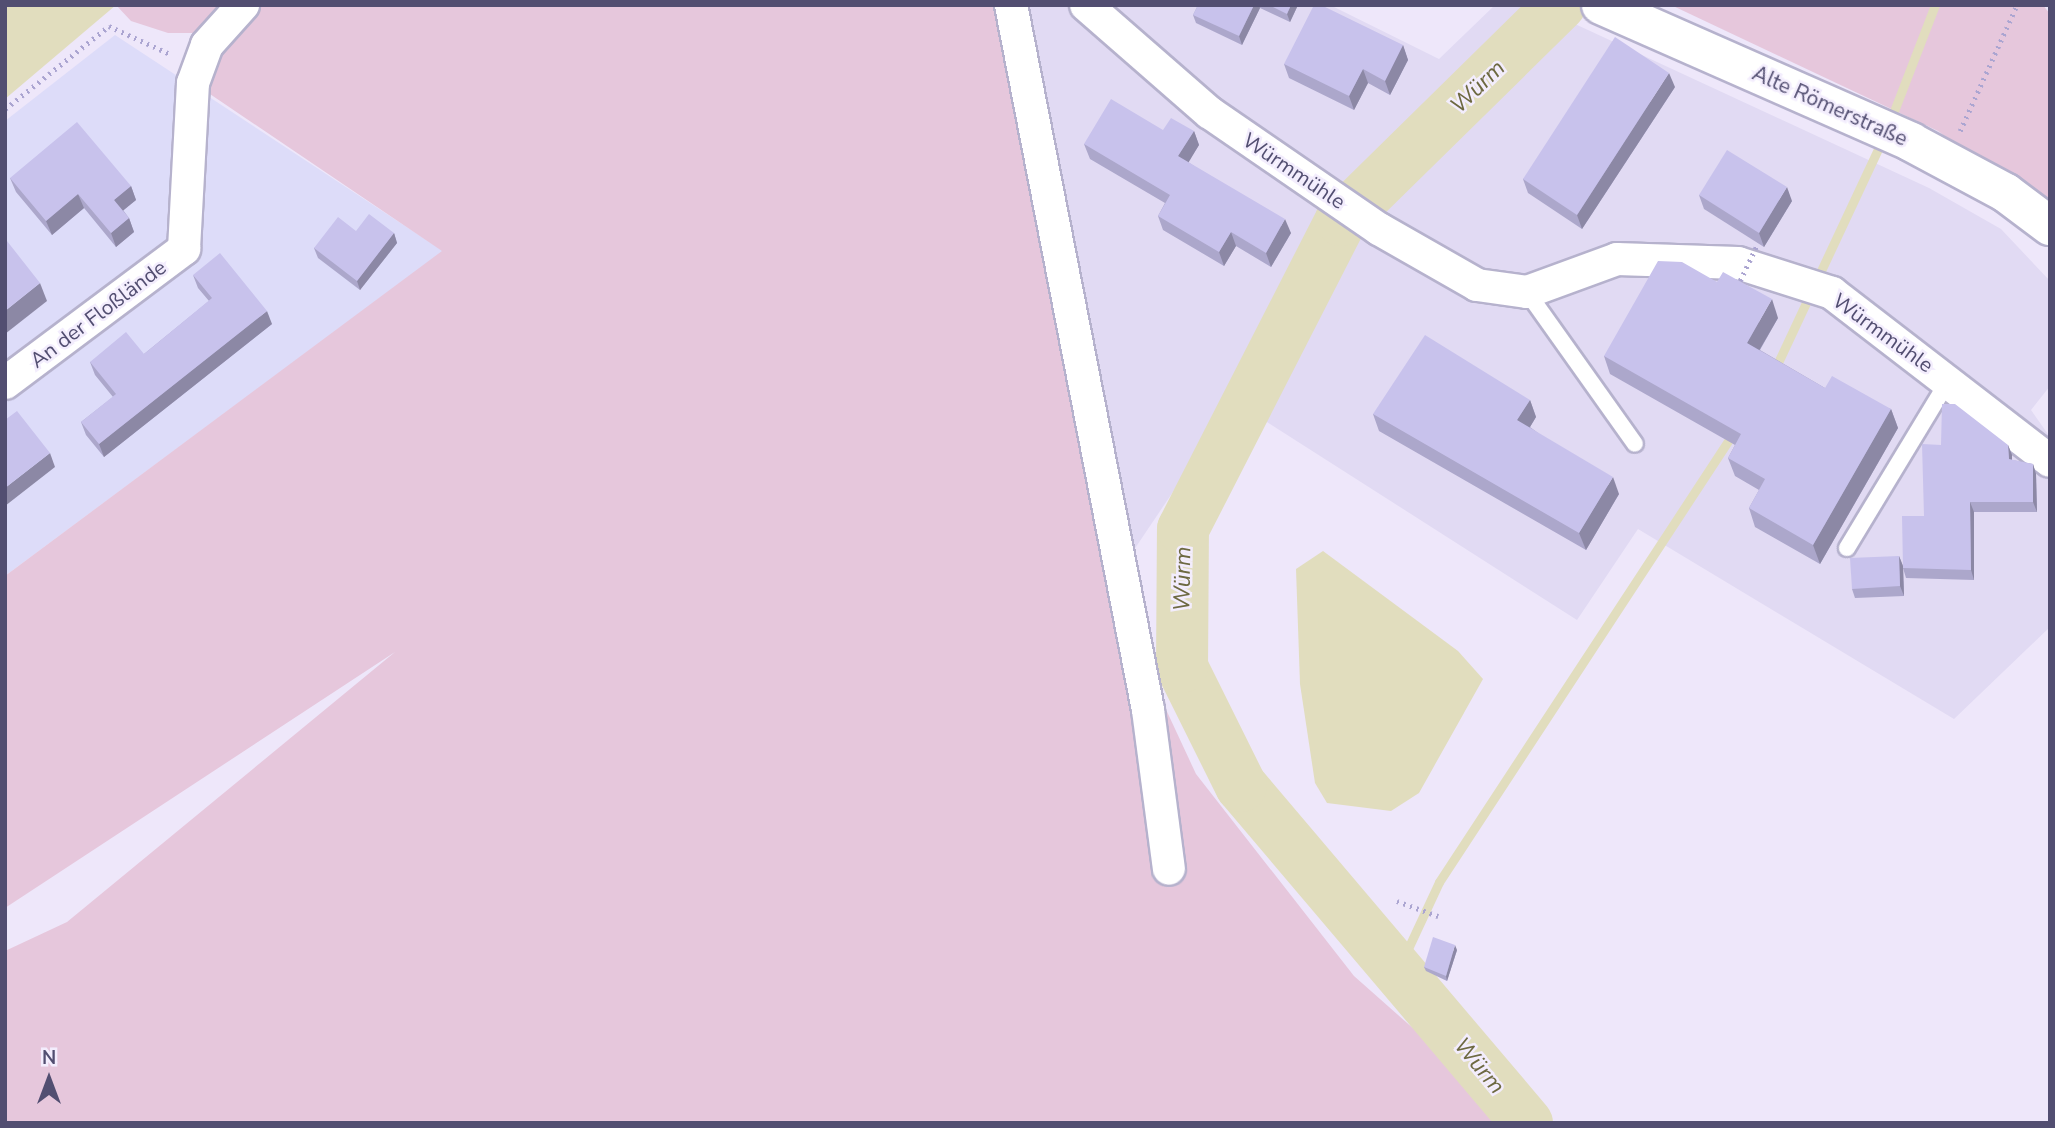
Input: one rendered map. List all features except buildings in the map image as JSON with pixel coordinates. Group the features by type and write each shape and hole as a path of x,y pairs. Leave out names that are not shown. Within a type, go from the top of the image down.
{"main road":[{"name":"Alte Römerstraße","path":"1604,7 1911,142 1947,160 2050,226"}],"street":[{"name":"An der Floßlände","path":"5,383 184,249 197,70 207,45 243,5"},
{"path":"1011,5 1148,710 1169,869"},
{"name":"Würmmühle","path":"1086,5 1210,113 1379,229 1477,285 1527,292 1617,259 1738,263 1832,293 2050,461"}],"lane":[{"path":"1527,292 1635,444"},
{"path":"1847,548 1948,381"}],"path":[{"path":"1947,160 2017,5"},
{"path":"5,109 109,26 197,70"},
{"path":"1735,293 1758,243"},
{"path":"1397,901 1438,916"}],"shaded area":[{"path":"5,5 116,5 5,99"},
{"path":"116,5 221,5 196,33 168,33 131,21"},
{"path":"262,5 994,5 1109,587 1196,774 1354,976 1520,1123 5,1123 5,951 67,922 395,652 5,908 5,576 442,251 204,90 220,53"},
{"path":"994,5 1330,5 1439,59 1495,5 1534,5 1929,188 2001,229 2050,281 2050,386 2031,410 2050,437 2050,627 1954,719 1638,529 1577,620 1234,401 1109,587"},
{"path":"1671,5 2043,5 2050,14 2050,216 1938,131"},
{"path":"115,35 443,251 5,576 5,121"},
{"path":"1323,551 1458,651 1483,679 1419,793 1391,811 1327,803 1315,783 1300,684 1296,569"}],"waterway":[{"name":"Würm","path":"1527,1123 1241,786 1182,667 1183,529 1341,220 1560,5"},
{"path":"1889,124 1935,5"},
{"path":"1774,371 1882,140"},
{"path":"1398,970 1439,882 1728,441"}]}
